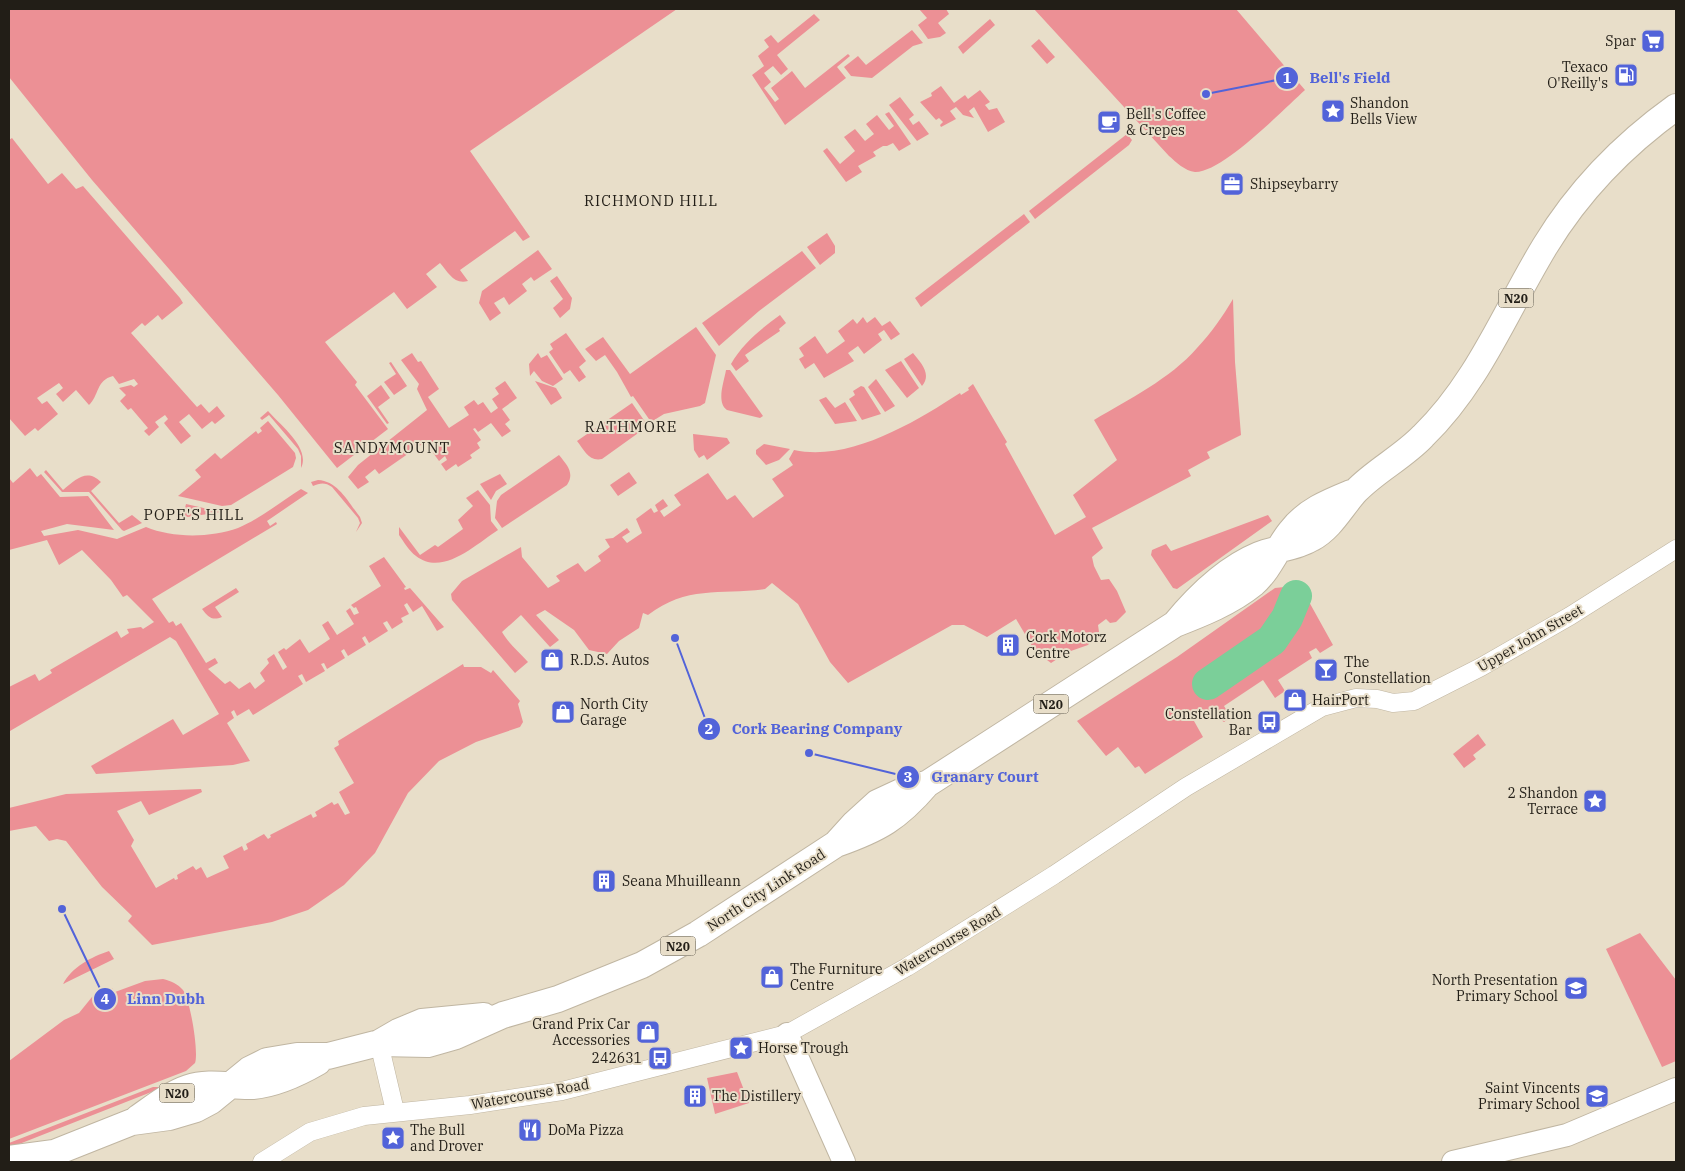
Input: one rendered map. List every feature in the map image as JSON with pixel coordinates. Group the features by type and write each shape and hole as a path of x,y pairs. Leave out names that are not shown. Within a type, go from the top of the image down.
{"highway":[{"name":"North City Link Road","path":"9,1159 47,1158 132,1122 162,1101 188,1088 230,1085 254,1086 301,1071 328,1056 379,1043 398,1032 422,1022 502,1015 558,999 642,966 698,934 836,844 877,803 905,790 927,784 1175,624 1214,607 1252,584 1269,567 1289,532 1300,520 1326,502 1356,490 1404,454 1443,415 1471,377 1545,246 1568,210 1600,171 1622,150 1676,106"}],"main road":[{"path":"787,1034 844,1162"},
{"path":"1453,1162 1567,1135 1676,1089"}],"street":[{"name":"Upper John Street","path":"1376,699 1404,703 1448,684 1570,616 1641,573 1676,549"},
{"name":"Watercourse Road","path":"262,1162 310,1132 364,1116 395,1111 470,1105 562,1091 787,1034 907,966 1054,875 1186,787 1322,706 1356,698 1376,699"},
{"path":"379,1043 395,1111"}],"shaded area":[{"path":"9,9 677,9 470,151 530,237 523,241 515,231 460,270 468,281 463,282 455,279 440,263 426,274 437,287 407,309 394,292 325,342 357,382 355,385 388,429 337,468 278,395 92,180 9,77"},
{"path":"919,9 946,9 949,14 938,23 946,33 940,37 928,39 918,25 927,18"},
{"path":"1034,9 1236,9 1305,90 1236,152 1207,170 1191,171 1181,166 1169,156"},
{"path":"814,14 820,20 777,55 788,69 781,75 773,66 764,73 771,82 764,88 775,102 779,99 771,88 792,71 805,88 848,54 850,56 837,67 846,78 785,125 752,75 764,66 758,56 769,47 764,40 771,35 778,43"},
{"path":"990,19 995,25 963,54 958,47"},
{"path":"912,30 923,43 913,46 872,78 851,76 844,67 858,56 866,65"},
{"path":"1039,39 1055,57 1047,64 1031,46"},
{"path":"941,86 954,103 965,95 968,99 980,90 990,102 985,105 989,110 997,108 1005,122 988,132 974,107 969,111 974,118 963,115 956,107 950,111 956,119 941,127 940,125 943,122 939,118 936,120 920,102 932,96 931,93"},
{"path":"900,97 914,115 909,119 913,125 919,121 929,134 917,141 889,105"},
{"path":"889,112 911,144 899,151 893,143 883,146 873,152 876,156 858,166 862,172 846,182 823,151 827,148 840,164 855,151 844,137 855,129 865,141 874,134 866,124 877,115 889,130 894,126 885,114"},
{"path":"1127,134 1132,140 1129,145 1035,219 1029,211"},
{"path":"12,138 48,184 62,173 76,189 83,186 180,298 183,303 162,320 158,315 145,326 142,323 131,333 197,407 201,404 209,413 217,406 225,416 215,424 212,421 202,429 189,414 179,422 191,436 181,444 164,423 168,419 165,415 155,422 159,427 149,436 144,431 148,428 131,408 128,410 120,401 126,395 119,388 131,385 134,387 138,384 134,379 119,384 113,376 103,381 89,405 76,390 63,402 56,394 63,388 59,383 37,398 42,404 47,401 58,414 38,431 35,428 25,436 9,418 9,140"},
{"path":"1024,214 1030,222 921,307 915,298"},
{"path":"827,233 835,246 835,253 820,265 807,247"},
{"path":"538,250 552,269 534,281 531,277 522,284 527,291 509,305 504,297 494,303 501,313 490,321 479,303 482,291"},
{"path":"802,251 816,268 759,311 719,346 702,323"},
{"path":"557,276 572,298 570,309 560,318 553,308 563,299 550,281"},
{"path":"1233,299 1235,362 1241,435 1207,452 1210,458 1188,470 1191,476 1092,528 1103,548 1092,557 1094,566 1101,580 1109,579 1117,591 1126,612 1116,622 1110,623 1106,619 1098,625 1099,632 1088,645 1068,652 1051,663 1035,651 1016,619 987,637 964,625 952,625 848,683 830,662 798,604 772,583 765,589 690,595 676,599 648,615 643,613 639,628 619,641 607,654 589,650 574,630 545,610 536,615 559,640 550,647 521,615 502,632 528,662 515,673 452,600 451,594 462,581 521,547 522,557 548,588 560,581 556,576 578,563 585,572 601,561 598,556 610,547 605,539 613,538 627,528 630,532 622,537 627,543 642,533 636,519 651,508 654,513 658,511 655,505 663,499 668,506 660,511 664,517 681,505 674,495 708,473 727,500 735,495 753,518 784,496 772,479 793,465 789,459 794,450 815,452 837,450 881,437 923,416 960,393 961,395 969,390 968,388 973,384 1007,442 1005,444 1055,535 1086,517 1073,495 1117,460 1094,420 1162,379 1186,359 1212,330"},
{"path":"780,315 786,323 779,329 780,331 745,355 749,361 736,371 731,364 741,349 759,331"},
{"path":"863,317 867,323 875,317 882,326 890,321 900,334 891,340 884,330 878,334 882,340 864,354 858,346 848,353 854,361 824,378 814,363 805,369 799,359 804,356 799,348 815,336 827,354 845,341 838,331 853,319 857,324"},
{"path":"696,327 716,355 705,403 700,406 664,414 651,422 633,396 631,397 605,355 596,361 585,349 603,337 630,374"},
{"path":"566,333 586,361 579,367 586,377 579,382 570,370 564,374 549,352 553,349 550,344"},
{"path":"412,353 418,362 421,361 439,389 428,397 449,428 469,415 464,407 474,400 478,405 483,402 491,413 498,408 492,399 499,394 495,388 505,381 517,398 502,409 510,420 505,424 511,431 502,437 491,423 478,432 475,428 473,429 481,440 477,443 480,448 470,455 472,458 458,467 456,464 446,471 441,464 447,460 445,456 439,461 425,442 379,474 375,469 365,477 369,482 358,489 348,477 358,465 427,410 417,389 419,384 401,360"},
{"path":"538,353 541,358 547,355 563,379 553,386 542,381 534,371 530,376 529,364"},
{"path":"913,353 926,373 925,382 922,386 904,359"},
{"path":"901,361 919,388 907,398 885,370"},
{"path":"391,362 407,386 394,395 384,382 396,374 389,363"},
{"path":"726,370 730,370 763,416 760,418 727,410 721,397"},
{"path":"876,379 895,406 885,412 868,387"},
{"path":"535,381 556,388 562,398 551,405"},
{"path":"381,385 390,398 378,407 389,423 387,424 367,396"},
{"path":"861,386 864,387 881,414 862,420 849,399 855,395 853,391"},
{"path":"826,397 835,408 845,402 857,421 835,424 819,400"},
{"path":"632,403 648,426 602,459 590,457 577,441"},
{"path":"268,411 293,437 298,445 303,460 301,468 301,456 298,449 269,415 262,420 260,418"},
{"path":"268,421 295,453 296,458 293,467 231,505 222,506 178,496 201,477 195,470 215,453 221,459 256,431 258,434 262,431 260,428"},
{"path":"693,434 727,438 730,443 707,460 704,455 699,458 694,450"},
{"path":"764,444 790,449 779,460 766,465 756,454 756,450"},
{"path":"559,455 570,473 567,485 502,528 495,518 497,501 501,495"},
{"path":"30,468 37,477 41,474 60,497 88,496 114,530 67,524 41,531 44,536 78,530 117,539 146,527 156,531 179,535 215,534 246,525 301,489 308,493 267,521 270,526 276,522 277,524 152,599 169,623 173,621 176,626 181,623 206,663 215,658 218,663 208,669 225,684 230,681 239,689 250,682 255,689 265,681 260,673 269,663 267,659 274,654 283,670 287,667 278,652 284,648 286,650 300,639 309,653 330,639 322,625 328,621 337,635 354,624 346,611 350,608 354,615 359,613 356,607 354,608 351,605 381,586 369,566 384,557 406,587 404,588 405,590 410,588 444,627 437,631 422,606 413,612 407,603 404,605 409,614 401,618 403,622 392,629 387,621 383,623 388,631 369,643 365,636 362,638 366,645 348,656 344,649 341,651 345,658 327,669 324,663 321,664 325,671 306,682 302,674 298,676 303,684 253,715 249,709 237,716 234,710 231,712 234,718 227,723 250,761 233,765 96,774 91,766 173,719 183,735 219,714 176,641 170,637 10,731 9,687 35,674 39,681 52,673 50,670 117,631 121,638 129,633 127,629 141,627 143,629 154,622 127,595 123,597 111,580 82,550 59,565 47,540 9,550 9,478 13,483"},
{"path":"46,470 63,490 72,482 86,475 96,478 101,482 91,491 119,523 132,515 142,523 124,531 122,530 89,492 62,492 44,472"},
{"path":"629,472 637,483 618,496 610,485"},
{"path":"500,474 507,484 496,491 491,500 480,484"},
{"path":"318,480 331,484 347,499 362,523 356,532 360,523 358,518 332,487 327,484 313,486 311,482"},
{"path":"478,490 490,505 491,521 498,530 470,550 448,561 437,563 426,561 411,552 399,535 399,527 420,555 435,545 438,547 463,529 458,520 473,506 466,498"},
{"path":"186,504 221,512 188,517 183,516"},
{"path":"1268,515 1272,521 1177,589 1173,588 1151,555 1152,550 1166,544 1171,551"},
{"path":"1294,586 1308,600 1333,645 1320,653 1316,648 1309,652 1312,658 1278,680 1285,691 1275,698 1263,680 1224,706 1231,717 1224,722 1209,712 1194,721 1203,737 1145,774 1139,766 1135,768 1118,747 1106,756 1077,721 1177,657 1275,588"},
{"path":"236,588 239,592 215,607 222,617 210,618 202,609"},
{"path":"463,664 464,667 481,667 491,673 493,670 520,701 518,704 523,722 520,727 476,742 439,761 408,793 375,853 344,885 308,910 272,922 152,945 128,921 132,916 102,887 66,841 57,839 49,841 36,826 9,831 9,808 66,794 201,789 202,792 198,794 149,815 141,801 117,811 134,840 131,846 156,888 174,878 175,880 178,879 177,875 193,866 196,870 201,867 207,878 229,868 223,856 242,846 244,851 248,849 246,844 264,834 268,839 271,837 270,835 311,814 313,818 317,816 315,812 332,802 334,805 338,803 345,815 350,813 339,792 354,783 334,748 339,745 338,741"},
{"path":"1478,734 1486,745 1473,755 1476,759 1464,768 1453,754"},
{"path":"1640,933 1676,980 1676,1061 1662,1067 1606,949"},
{"path":"109,951 114,959 63,984 71,973 83,963"},
{"path":"163,979 179,986 186,995 195,1037 195,1063 186,1071 9,1139 9,1061 64,1020 79,1013 92,997 112,988 115,992 145,981"},
{"path":"737,1072 749,1103 715,1114 707,1078"},
{"path":"153,1087 158,1087 159,1089 9,1148 9,1143"}],"waterway":[{"path":"1208,684 1272,640 1287,618 1296,596"}],"place":[{"name":"Spar","path":"1653,41"},
{"name":"Texaco O'Reilly's","path":"1626,75"},
{"name":"Bell's Field","path":"1206,94"},
{"name":"Shandon Bells View","path":"1333,111"},
{"name":"Bell's Coffee & Crepes","path":"1109,122"},
{"name":"Shipseybarry","path":"1232,184"},
{"name":"Cork Bearing Company","path":"675,638"},
{"name":"Cork Motorz Centre","path":"1008,645"},
{"name":"R.D.S. Autos","path":"552,660"},
{"name":"The Constellation","path":"1326,670"},
{"name":"HairPort","path":"1295,700"},
{"name":"North City Garage","path":"563,712"},
{"name":"Constellation Bar","path":"1269,722"},
{"name":"Granary Court","path":"809,753"},
{"name":"2 Shandon Terrace","path":"1595,801"},
{"name":"Seana Mhuilleann","path":"604,881"},
{"name":"Linn Dubh","path":"62,909"},
{"name":"The Furniture Centre","path":"772,977"},
{"name":"North Presentation Primary School","path":"1576,988"},
{"name":"Grand Prix Car Accessories","path":"648,1032"},
{"name":"Horse Trough","path":"741,1048"},
{"name":"242631","path":"660,1058"},
{"name":"The Distillery","path":"695,1096"},
{"name":"Saint Vincents Primary School","path":"1597,1096"},
{"name":"DoMa Pizza","path":"530,1130"},
{"name":"The Bull and Drover","path":"393,1138"}],"district":[{"name":"RICHMOND HILL","path":"651,200"},
{"name":"RATHMORE","path":"631,426"},
{"name":"SANDYMOUNT","path":"392,447"},
{"name":"POPE'S HILL","path":"194,514"}]}
